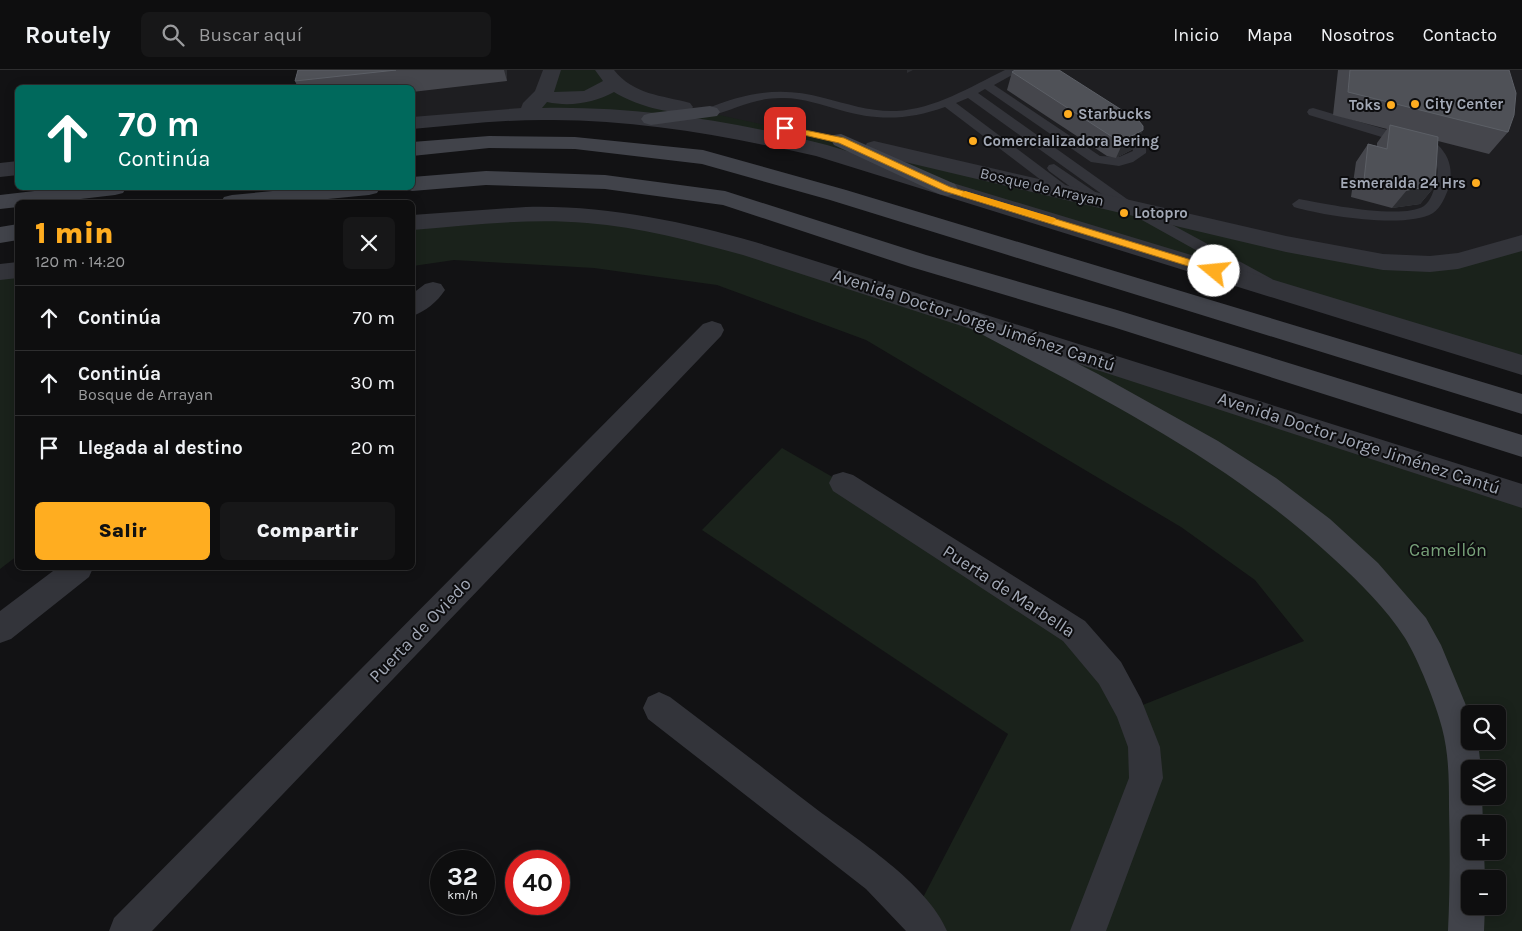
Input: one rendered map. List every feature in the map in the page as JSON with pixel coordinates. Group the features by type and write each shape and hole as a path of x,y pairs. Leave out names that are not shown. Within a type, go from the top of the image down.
{"main road":[{"path":"651,119 710,112"},
{"path":"841,140 947,189"},
{"path":"415,149 489,142 575,143 703,157 838,195 1522,404"},
{"path":"415,184 486,178 605,182 725,198 919,261 1117,319 1522,446"},
{"path":"16,200 99,190"},
{"path":"252,200 349,190"},
{"path":"0,202 15,200"},
{"path":"0,235 15,232"},
{"path":"974,320 1150,413 1267,487 1351,556 1383,587 1412,622 1427,651 1459,729 1463,753 1468,893 1466,931"}],"street":[{"path":"514,114 541,100 545,94 552,70"},
{"path":"545,94 568,99 579,98 607,89 608,77"},
{"name":"Bosque de Arrayan","path":"608,77 627,95 636,98 841,140 1286,244 1382,262 1430,264 1458,261 1522,244"},
{"path":"415,123 514,114 573,114 651,119 762,137 820,150 1522,365"},
{"path":"0,170 15,168"},
{"name":"Avenida Doctor Jorge Jiménez Cantú","path":"415,223 473,217 565,214 658,225 747,248 1522,496"},
{"path":"0,272 15,270"},
{"path":"415,305 433,290"},
{"name":"Puerta de Oviedo","path":"128,931 712,330"},
{"name":"Puerta de Marbella","path":"843,483 1074,631 1110,672 1130,710 1144,747 1146,778 1088,931"},
{"path":"0,629 76,570"},
{"path":"659,708 878,876 915,913 929,931"}],"lane":[{"path":"710,112 745,99 794,95 875,114 897,115 916,112 957,97 1015,70"},
{"path":"985,84 1096,159 1110,163 1126,162 1140,153 1140,146 1136,138 1111,122"},
{"path":"957,97 1065,192"},
{"path":"957,97 1096,199"},
{"path":"957,97 1129,207 1287,294"},
{"path":"1299,204 1352,213 1404,216 1428,209 1440,193 1445,169 1443,157 1433,148 1313,112"}],"shaded area":[{"path":"300,70 552,70 530,107 415,123 415,85 298,85"},
{"path":"604,70 1522,70 1522,243 1408,264 636,98"}],"green space":[{"path":"552,70 604,70 627,95 1407,264 1522,243 1522,365 820,150 530,107"},
{"name":"Camellón","path":"473,217 658,225 1522,496 1522,931 929,931 915,913 1008,734 702,530 782,448 843,483 1074,631 1130,710 1304,641 1255,580 1181,527 866,340 717,285 594,268 454,260 415,266 415,223"},
{"path":"15,270 15,558 0,569 0,272"}],"building":[{"path":"298,70 396,70 295,81"},
{"path":"1015,70 1059,70 1139,121 1143,126 1143,130 1124,140 1114,138 1012,72"},
{"path":"1350,70 1509,70 1516,93 1514,115 1508,132 1348,92"},
{"path":"1390,125 1438,137 1435,186 1407,190 1364,180 1368,144 1387,149"}],"slow traffic":[{"path":"965,194 1052,220"}],"place":[{"name":"City Center","path":"1415,104"},
{"name":"Toks","path":"1391,105"},
{"name":"Starbucks","path":"1068,114"},
{"name":"Comercializadora Bering","path":"973,141"},
{"name":"Esmeralda 24 Hrs","path":"1476,183"},
{"name":"Lotopro","path":"1124,213"}],"route":[{"path":"785,128 841,140 947,189 1086,230 1214,271"}]}
